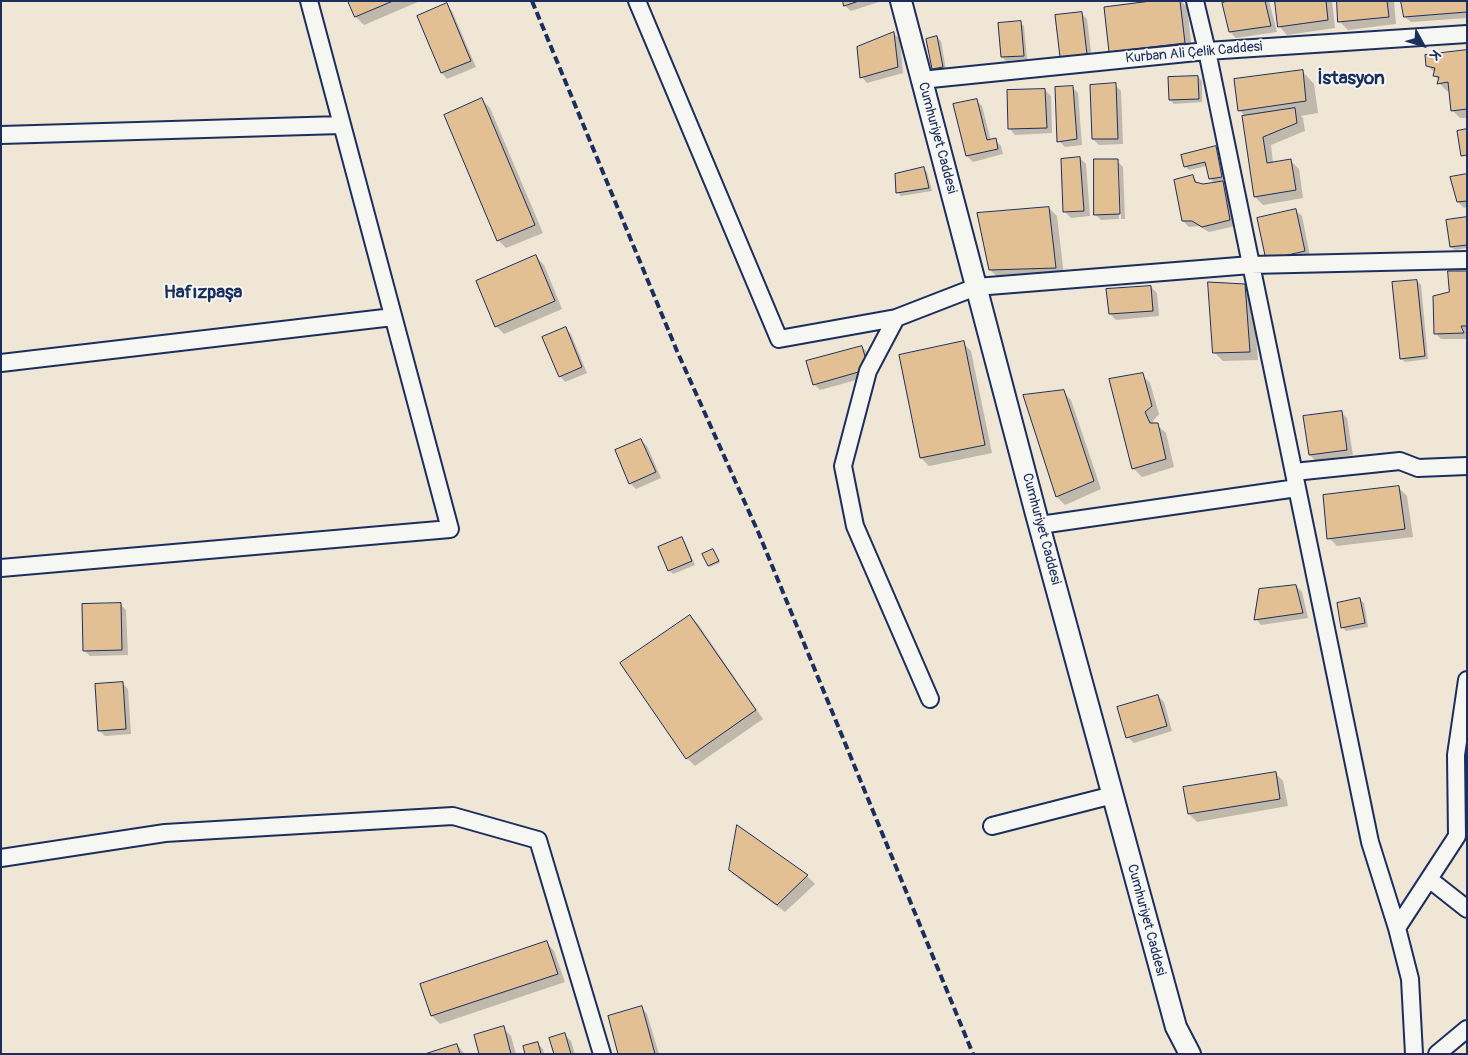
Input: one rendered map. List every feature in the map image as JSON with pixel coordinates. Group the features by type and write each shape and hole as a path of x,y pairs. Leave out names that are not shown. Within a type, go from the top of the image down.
{"main road":[{"name":"Cumhuriyet Caddesi","path":"901,1 976,287 1176,1028 1190,1054"}],"street":[{"path":"1,568 450,529 309,1"},
{"path":"637,1 779,339 896,318 976,287 1251,265 1467,260"},
{"path":"1195,1 1207,51 1370,842 1397,928 1410,979 1414,1054"},
{"name":"Kurban Ali Çelik Caddesi","path":"921,80 1207,51 1467,34"},
{"path":"1,135 341,125"},
{"path":"1,363 393,317"},
{"path":"896,318 868,371 843,466 855,526 930,698"},
{"path":"1294,472 1400,461 1418,468 1467,466"},
{"path":"1040,525 1297,488"},
{"path":"1397,928 1429,879 1464,833 1456,755 1467,680"},
{"path":"992,826 1113,795"},
{"path":"1,858 165,833 453,816 538,840 602,1054"},
{"path":"1429,879 1467,909"},
{"path":"1437,1054 1467,1029"}],"building":[{"path":"348,1 393,1 355,17"},
{"path":"843,1 859,1 844,6"},
{"path":"1151,1 1180,1 1185,43 1109,52 1104,7"},
{"path":"1227,1 1265,1 1271,26 1229,32 1222,3"},
{"path":"1275,1 1326,1 1328,20 1278,27"},
{"path":"1337,1 1387,1 1389,17 1338,22"},
{"path":"1401,1 1467,1 1467,12 1404,17"},
{"path":"447,3 471,61 441,73 417,16"},
{"path":"1082,12 1087,54 1060,57 1055,15"},
{"path":"1021,21 1024,56 1001,57 998,23"},
{"path":"894,32 898,67 860,78 857,47"},
{"path":"937,36 943,67 932,69 926,39"},
{"path":"1467,50 1467,109 1451,111 1448,82 1437,84 1439,77 1433,76 1435,68 1426,66 1425,55"},
{"path":"1303,70 1306,101 1238,111 1234,79"},
{"path":"1198,76 1199,99 1169,100 1168,77"},
{"path":"1116,83 1118,139 1092,139 1090,85"},
{"path":"1073,86 1077,139 1057,142 1055,87"},
{"path":"1045,89 1047,128 1008,129 1007,90"},
{"path":"482,98 535,225 497,241 444,115"},
{"path":"977,99 987,140 996,138 998,149 966,156 953,104"},
{"path":"1295,108 1297,123 1263,137 1267,163 1291,159 1296,190 1254,197 1242,116"},
{"path":"1467,129 1467,155 1461,156 1457,131"},
{"path":"1216,146 1222,177 1209,179 1205,162 1184,167 1181,155"},
{"path":"1080,157 1084,211 1063,212 1061,159"},
{"path":"1094,159 1118,159 1120,214 1094,215"},
{"path":"924,167 929,188 896,193 895,174"},
{"path":"1467,174 1467,201 1457,202 1450,177"},
{"path":"1193,175 1195,182 1203,184 1223,181 1230,220 1202,227 1192,221 1182,221 1174,180"},
{"path":"1049,207 1056,268 989,270 977,213"},
{"path":"1296,209 1305,251 1266,260 1257,218"},
{"path":"1467,217 1467,245 1450,247 1446,220"},
{"path":"536,255 555,301 495,327 476,281"},
{"path":"1448,271 1467,271 1467,326 1461,326 1464,333 1434,334 1433,296 1449,292"},
{"path":"1417,280 1425,356 1400,359 1392,282"},
{"path":"1208,282 1245,284 1250,352 1213,353"},
{"path":"1151,286 1153,311 1109,314 1106,289"},
{"path":"566,327 582,367 559,377 542,337"},
{"path":"964,341 985,445 920,458 899,355"},
{"path":"862,346 866,360 862,371 813,385 806,361"},
{"path":"1143,373 1152,406 1145,412 1150,423 1158,423 1166,459 1132,469 1109,379"},
{"path":"1064,390 1094,481 1056,497 1023,395"},
{"path":"1342,411 1347,450 1309,455 1303,416"},
{"path":"641,439 656,472 629,484 615,450"},
{"path":"1399,486 1405,529 1327,539 1323,495"},
{"path":"682,537 692,561 668,571 658,547"},
{"path":"713,549 719,561 708,566 702,554"},
{"path":"1296,585 1303,613 1254,620 1259,589"},
{"path":"1360,598 1365,623 1341,628 1337,603"},
{"path":"121,603 122,650 83,651 82,604"},
{"path":"690,615 756,710 686,759 620,663"},
{"path":"123,682 126,729 98,731 95,684"},
{"path":"1158,695 1167,726 1126,738 1117,707"},
{"path":"1276,772 1280,799 1188,814 1183,787"},
{"path":"737,825 808,875 777,905 729,870"},
{"path":"547,941 558,974 431,1016 420,984"},
{"path":"642,1006 655,1054 618,1054 608,1016"},
{"path":"504,1026 511,1054 479,1054 474,1035"},
{"path":"565,1033 571,1054 554,1054 549,1038"},
{"path":"538,1042 541,1054 525,1054 523,1046"},
{"path":"457,1044 460,1054 425,1054"}],"railway":[{"path":"532,1 677,351 759,534 973,1054"}],"district":[{"name":"İstasyon","path":"1351,79"},
{"name":"Hafızpaşa","path":"203,293"}]}
